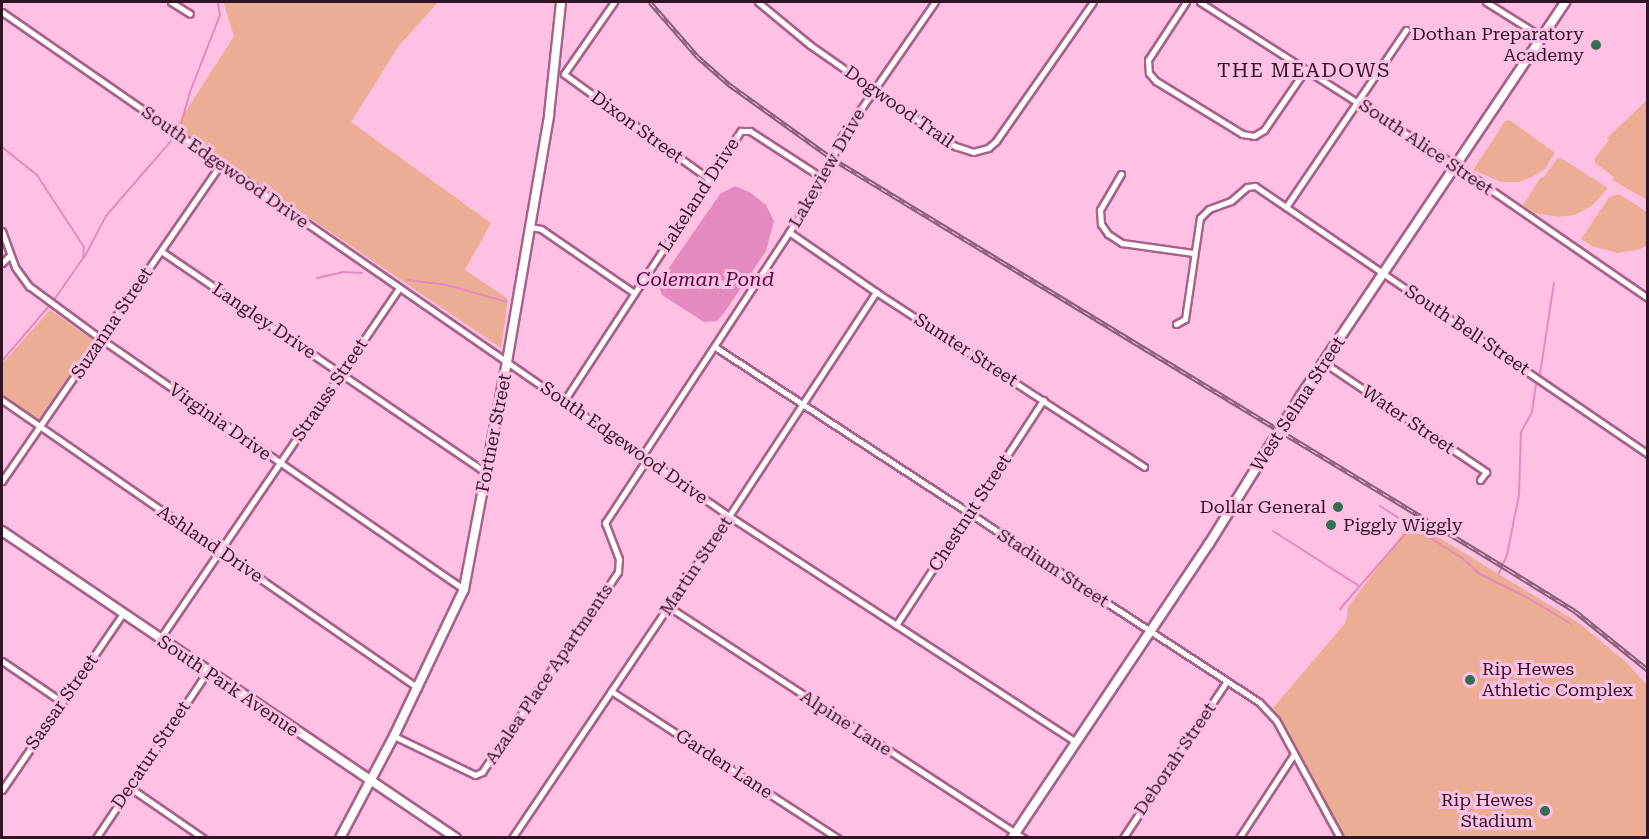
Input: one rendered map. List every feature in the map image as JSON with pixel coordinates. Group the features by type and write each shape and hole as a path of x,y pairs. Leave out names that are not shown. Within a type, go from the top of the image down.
{"street":[{"path":"171,2 190,14"},
{"name":"Fortner Street","path":"340,837 418,688 464,589 530,227 554,75 561,2"},
{"path":"554,75 564,74 614,2"},
{"name":"Dogwood Trail","path":"758,2 810,45 874,90 959,149 973,152 983,150 999,137 1093,2"},
{"path":"764,7 768,2"},
{"name":"Lakeview Drive","path":"644,458 824,179 838,142 935,2"},
{"path":"1186,2 1148,60 1149,73 1156,81 1242,134 1254,136 1264,130 1306,69"},
{"name":"South Alice Street","path":"1200,2 1455,165 1647,298"},
{"path":"1486,2 1542,37"},
{"name":"West Selma Street","path":"1014,835 1209,544 1323,362 1565,2"},
{"name":"South Edgewood Drive","path":"2,12 729,516 1076,742"},
{"path":"1286,207 1406,30"},
{"name":"Dixon Street","path":"564,74 709,179"},
{"name":"Lakeland Drive","path":"564,401 739,133 745,130 824,179"},
{"name":"Suzanna Street","path":"2,481 221,164"},
{"path":"1121,174 1100,210 1101,224 1108,234 1122,243 1193,253"},
{"name":"South Bell Street","path":"1176,324 1185,319 1198,223 1204,213 1236,198 1247,188 1258,188 1647,454"},
{"path":"530,227 541,229 634,293"},
{"name":"Virginia Drive","path":"2,231 9,256 24,281 47,299 280,464 464,589"},
{"name":"Sumter Street","path":"789,232 876,292 1144,467"},
{"name":"Langley Drive","path":"161,251 486,473"},
{"path":"2,263 9,256"},
{"name":"Strauss Street","path":"159,640 399,288"},
{"name":"Martin Street","path":"512,837 669,607 876,292"},
{"name":"Stadium Street","path":"715,347 1267,709 1340,837"},
{"name":"Water Street","path":"1323,362 1486,472 1480,480"},
{"name":"Ashland Drive","path":"2,400 418,688"},
{"name":"Chestnut Street","path":"896,625 1043,400"},
{"name":"Azalea Place Apartments","path":"394,736 475,775 482,772 618,572 619,559 605,523 644,458"},
{"name":"South Park Avenue","path":"2,531 159,640 456,837"},
{"name":"Alpine Lane","path":"669,607 1014,835 1024,837"},
{"name":"Sassar Street","path":"2,788 122,615"},
{"path":"2,661 62,702"},
{"name":"Decatur Street","path":"96,837 207,672"},
{"name":"Deborah Street","path":"1123,837 1227,681"},
{"name":"Garden Lane","path":"611,691 837,837"},
{"path":"1239,837 1294,754"},
{"path":"129,787 203,837"}],"shaded area":[{"path":"223,2 438,2 398,47 351,122 491,223 465,270 508,299 501,348 176,127 234,36"},
{"path":"1647,100 1647,200 1612,180 1614,177 1595,163 1595,158 1609,140 1607,138"},
{"path":"1510,120 1555,153 1545,169 1534,176 1519,182 1501,182 1473,170 1505,121"},
{"path":"1561,158 1608,188 1593,205 1575,215 1558,217 1535,213 1523,205 1541,177 1543,178 1557,159"},
{"path":"1619,194 1647,212 1648,245 1638,250 1617,253 1592,246 1581,239 1609,197"},
{"path":"50,310 93,340 38,421 2,396 2,364"},
{"name":"Rip Hewes Athletic Complex","path":"1412,521 1579,623 1626,662 1647,685 1647,837 1344,837 1273,708 1346,622 1348,607"}],"water":[{"name":"Coleman Pond","path":"735,186 751,193 766,205 774,221 766,251 724,313 717,321 704,322 662,295 659,287 664,275 720,194"}],"waterway":[{"path":"180,127 190,92 220,15 218,2"},
{"path":"84,258 106,216 171,141"},
{"path":"2,147 37,175 84,247 83,258 54,300 2,361"},
{"path":"317,278 342,272 362,273"},
{"path":"407,280 447,285 507,302"},
{"path":"1540,374 1554,283"},
{"path":"1499,573 1507,555 1519,495 1521,432 1532,412 1536,385"},
{"path":"1380,506 1462,558 1480,574 1530,599 1571,624"},
{"path":"1273,531 1359,586"},
{"path":"1340,609 1405,534 1416,531"}],"railway":[{"path":"650,2 698,57 730,85 833,159 1575,611 1648,670"}],"place":[{"name":"Dothan Preparatory Academy","path":"1596,45"},
{"name":"Dollar General","path":"1338,507"},
{"name":"Piggly Wiggly","path":"1331,525"},
{"name":"Rip Hewes Athletic Complex","path":"1470,680"},
{"name":"Rip Hewes Stadium","path":"1545,811"}],"district":[{"name":"THE MEADOWS","path":"1304,70"}]}
